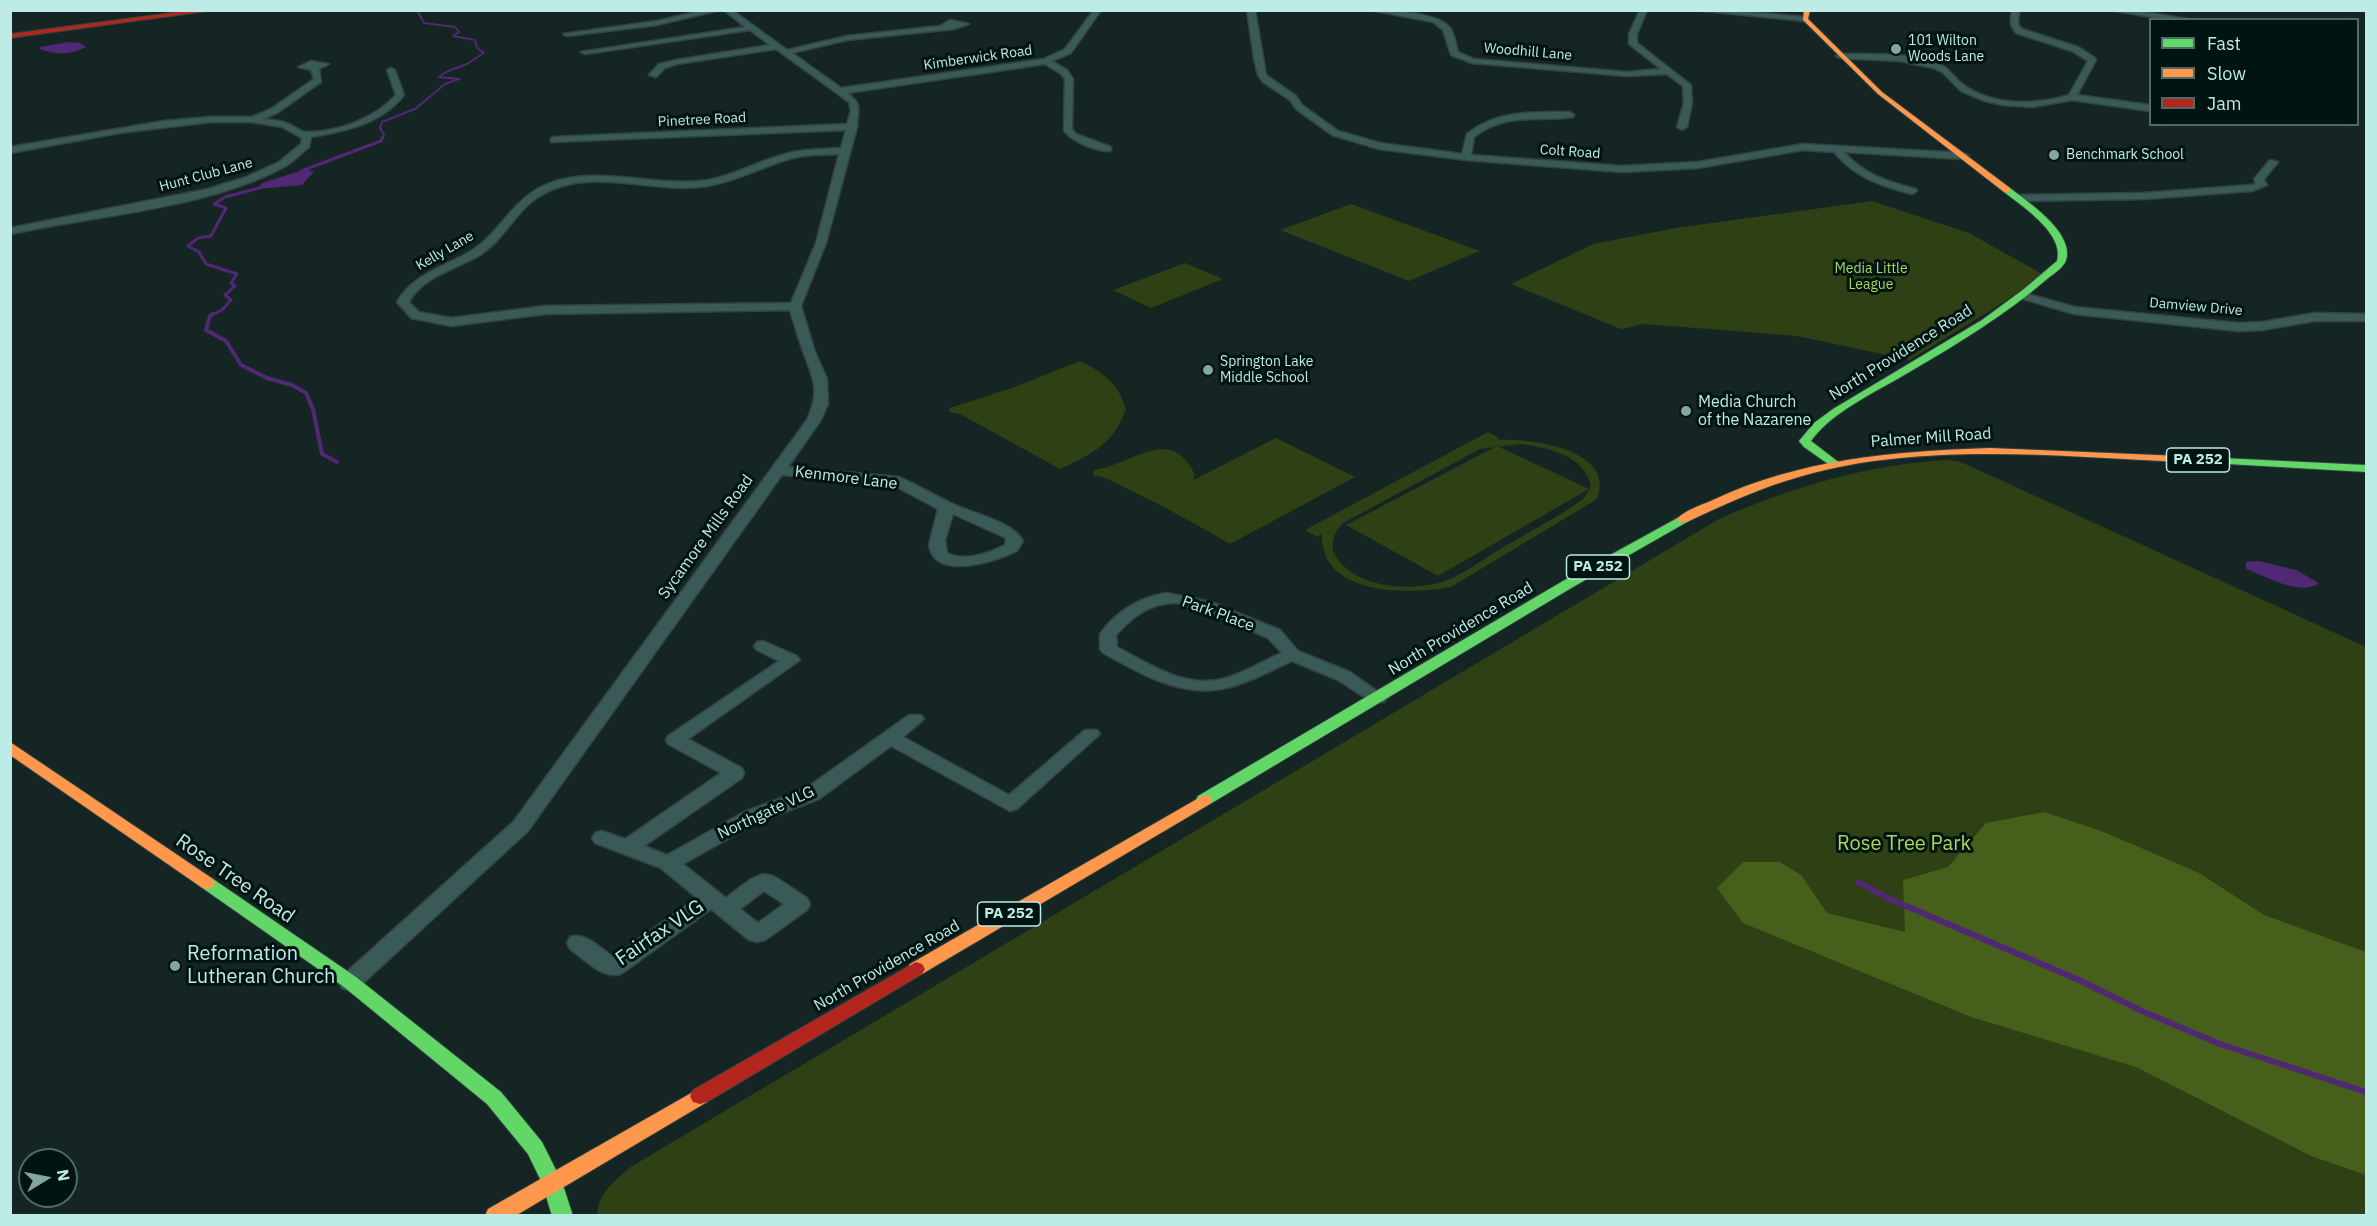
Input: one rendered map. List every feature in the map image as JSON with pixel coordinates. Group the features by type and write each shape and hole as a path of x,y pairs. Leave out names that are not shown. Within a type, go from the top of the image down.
{"main road":[{"path":"10,36 212,10"},
{"name":"North Providence Road","path":"1806,15 1840,56 1880,93 2018,198 2052,228 2063,253 2061,262 2024,296 1843,408 1809,434 1805,441 1808,445 1835,464"},
{"name":"Palmer Mill Road","path":"1835,464 1930,452 2029,451 2367,469"},
{"name":"North Providence Road","path":"495,1215 1378,698 1568,584 1697,511 1749,488 1835,464"},
{"name":"Rose Tree Road","path":"10,747 350,982 494,1098 535,1148 552,1182 563,1215"}],"street":[{"path":"567,34 657,23 717,10"},
{"path":"727,10 853,101 855,111 852,127 821,243 795,306"},
{"name":"Kimberwick Road","path":"841,91 1046,61 1068,51 1098,10"},
{"name":"Colt Road","path":"1251,10 1262,75 1266,80 1293,98 1299,107 1323,126 1335,133 1379,146 1466,157 1622,169 1698,165 1803,147 1964,156"},
{"name":"Woodhill Lane","path":"1373,10 1435,20 1447,29 1454,53 1472,61 1627,74 1669,71"},
{"path":"1644,10 1633,34 1633,44 1687,85 1689,91 1682,127"},
{"path":"1697,10 1806,15"},
{"path":"2016,10 2014,27 2019,31 2075,49 2092,60 2072,97"},
{"path":"2113,10 2175,18"},
{"path":"653,75 663,66 676,62 819,47 848,38 921,32 946,27"},
{"path":"585,52 751,28"},
{"path":"1840,56 1876,56 1920,62 1949,72 1966,90 1995,100 2038,105 2072,97 2149,108"},
{"path":"1046,61 1064,72 1069,79 1067,129 1081,140 1108,149"},
{"path":"254,119 274,111 314,84 318,80 315,68"},
{"path":"10,150 176,123 254,119 285,125 300,130 305,135 358,124 385,109 400,95 391,70"},
{"path":"1466,157 1470,136 1487,124 1520,116 1570,115"},
{"name":"Pinetree Road","path":"554,140 852,127"},
{"name":"Hunt Club Lane","path":"10,231 235,184 260,176 297,155 306,145 305,135"},
{"path":"1836,148 1846,162 1862,174 1912,191"},
{"name":"Kelly Lane","path":"795,306 545,310 451,322 415,315 404,302 406,294 417,285 484,248 528,198 562,183 604,178 677,185 697,184 738,176 788,156 844,151"},
{"path":"2018,198 2144,196 2252,188 2262,185 2259,179 2273,162"},
{"name":"Damview Drive","path":"2024,296 2074,310 2217,326 2262,326 2315,317 2367,318"},
{"name":"Sycamore Mills Road","path":"350,982 521,826 814,420 821,404 821,379 809,352 795,306"},
{"name":"Kenmore Lane","path":"776,470 893,480 909,486 946,507 966,513 1012,535 1015,541 1012,548 979,560 950,560 941,555 937,544 945,522 946,507"},
{"name":"Park Place","path":"1292,655 1223,684 1204,687 1182,685 1109,649 1108,634 1118,621 1148,602 1168,598 1191,602 1274,634 1292,655 1344,676 1378,698"},
{"path":"627,848 735,773 675,740 791,660 763,646"},
{"name":"Northgate VLG","path":"668,863 751,817 812,794 915,719"},
{"path":"889,737 1010,804 1091,734"},
{"path":"602,838 668,863"},
{"name":"Fairfax VLG","path":"578,943 613,968 719,903 668,863"}],"green space":[{"name":"Media Little League","path":"1872,201 1969,233 2046,276 1910,360 1797,336 1644,324 1621,329 1511,284 1593,244 1676,228"},
{"path":"1351,204 1480,251 1409,281 1280,230"},
{"path":"1185,263 1223,279 1151,308 1113,290"},
{"path":"1080,361 1109,380 1119,392 1126,409 1115,431 1108,439 1092,453 1060,469 960,414 949,412 950,408 1012,388"},
{"path":"1488,432 1499,438 1497,440 1529,441 1566,450 1583,458 1594,468 1600,482 1597,499 1451,587 1433,590 1391,590 1370,587 1351,580 1335,570 1325,554 1322,534 1317,537 1305,530","holes":["1521,444 1554,451 1573,460 1587,475 1591,486 1584,498 1574,505 1461,574 1443,582 1422,586 1384,585 1359,577 1336,557 1333,547 1334,537 1343,523 1480,449"]},
{"path":"1276,438 1355,477 1230,544 1144,497 1108,479 1093,475 1094,470 1150,451 1163,449 1174,452 1185,460 1195,475 1193,480"},
{"path":"1497,446 1589,489 1438,576 1346,525"},
{"name":"Rose Tree Park","path":"1948,460 1961,462 2366,647 2366,1215 598,1216 603,1195 629,1168 1719,519 1774,497 1831,479 1889,466"},
{"path":"2044,812 2104,832 2199,873 2264,915 2366,952 2366,1175 2311,1156 2136,1067 1971,1017 1743,923 1717,888 1743,862 1780,862 1801,875 1827,913 1905,932 1903,880 1948,867 1986,823"}],"shaded area":[{"path":"69,42 80,43 86,47 75,52 63,53 40,49 40,47"},
{"path":"306,169 314,172 302,185 258,189 262,183"},
{"path":"2259,561 2296,570 2319,583 2311,587 2293,587 2246,569 2246,562"}],"waterway":[{"path":"382,138 384,135 380,128 382,122 415,109 445,84 459,79 439,77 484,53 477,48 475,40 453,36 459,32 455,27 424,23 417,10"},
{"path":"301,171 381,141 383,137"},
{"path":"211,316 223,309 231,300 225,295 235,286 231,283 237,274 206,264 199,252 188,246 198,238 211,236 226,208 214,204 225,197 263,187"},
{"path":"213,314 210,316 206,330 226,341 241,365 267,378 292,385 306,393 313,409 322,454 337,462"},
{"path":"1858,882 1892,900 2079,980 2144,1012 2220,1044 2366,1092"}],"traffic: fast":[{"path":"1835,464 1805,441 1818,426 1847,405 1985,322 2027,291 2061,261 2063,254 2057,236 2041,218 2007,190"},
{"path":"2180,459 2366,469"},
{"path":"1204,800 1568,584 1683,519"},
{"path":"207,883 350,982 494,1098 535,1148 552,1182 563,1216"}],"traffic: slow":[{"path":"1807,10 1805,19 1880,93 2007,190"},
{"path":"1683,519 1741,491 1801,472 1863,460 1926,453 1990,451 2180,459"},
{"path":"10,747 207,883"},
{"path":"916,969 1204,800"},
{"path":"495,1216 700,1096"}],"traffic: jam":[{"path":"10,36 212,10"},
{"path":"700,1096 916,969"}],"place":[{"name":"101 Wilton Woods Lane","path":"1896,49"},
{"name":"Benchmark School","path":"2054,155"},
{"name":"Springton Lake Middle School","path":"1208,370"},
{"name":"Media Church of the Nazarene","path":"1686,411"},
{"name":"Reformation Lutheran Church","path":"175,966"}]}
